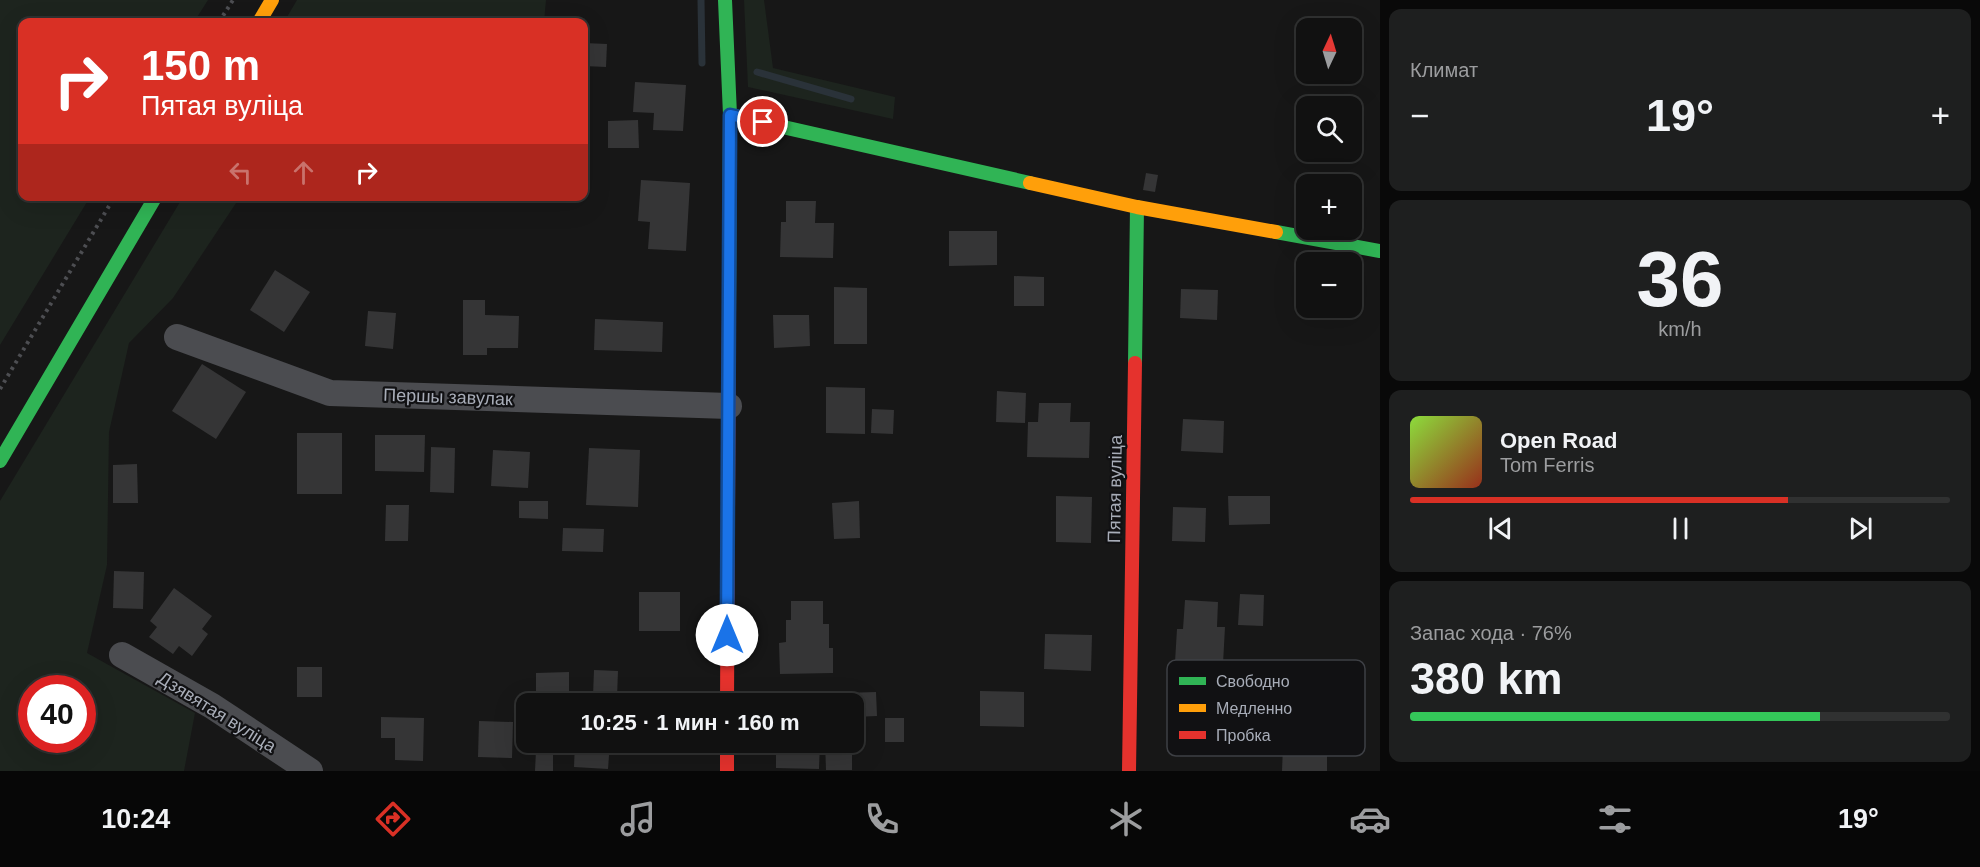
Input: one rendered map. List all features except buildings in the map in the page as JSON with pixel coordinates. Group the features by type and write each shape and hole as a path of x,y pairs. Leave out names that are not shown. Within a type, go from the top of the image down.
{"street":[{"path":"261,18 272,0"},
{"path":"725,0 730,115 727,693"},
{"path":"730,115 1137,207 1380,251"},
{"path":"0,461 153,201"},
{"name":"Пятая вуліца","path":"1129,771 1137,207"},
{"name":"Першы завулак","path":"177,337 330,393 729,406"},
{"name":"Дзявятая вуліца","path":"122,655 212,706 310,771"},
{"path":"727,753 727,771"}],"path":[{"path":"222,18 233,0"},
{"path":"0,389 112,201"}],"shaded area":[{"path":"0,0 208,0 197,18 18,18 18,201 88,201 0,345"},
{"path":"297,0 546,0 544,18 286,18"},
{"path":"744,0 764,0 773,68 895,97 893,119 748,87"},
{"path":"181,201 237,201 173,298 129,343 109,432 107,565 87,653 195,713 184,771 0,771 0,501"}],"waterway":[{"path":"701,0 702,63"},
{"path":"757,72 851,99"}],"traffic: fast":[{"path":"725,0 730,115 729,317"},
{"path":"730,115 1030,183"},
{"path":"0,461 153,201"},
{"path":"1135,363 1137,207"},
{"path":"1276,232 1380,251"}],"traffic: slow":[{"path":"261,18 272,0"},
{"path":"1030,183 1137,207 1276,232"}],"traffic: jam":[{"path":"727,693 729,317"},
{"path":"1129,771 1135,363"},
{"path":"727,753 727,771"}],"route":[{"path":"727,635 730,115 763,122"}]}
